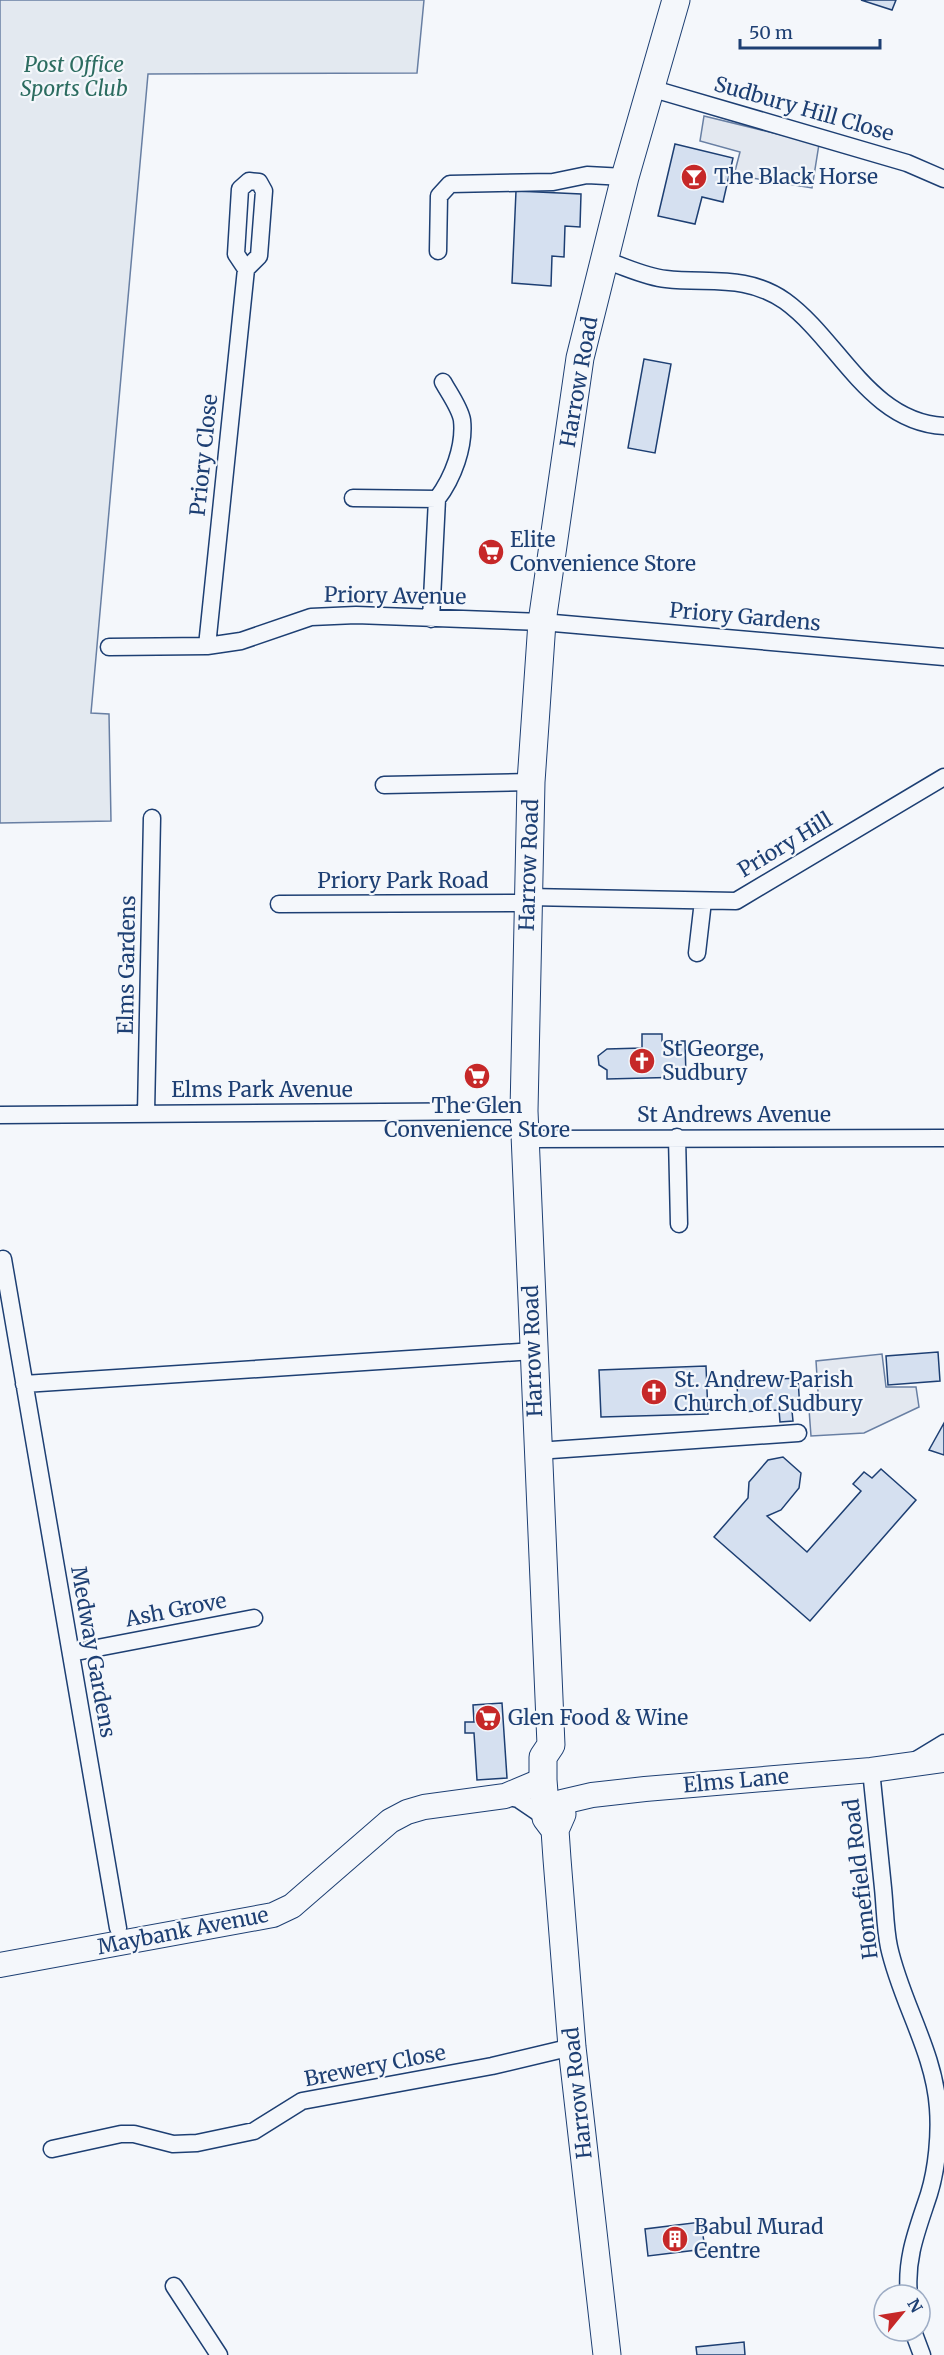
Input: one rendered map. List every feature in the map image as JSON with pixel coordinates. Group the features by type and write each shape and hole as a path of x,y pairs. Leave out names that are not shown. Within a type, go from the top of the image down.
{"main road":[{"name":"Harrow Road","path":"555,1817 543,1780 543,1757 550,1745 524,1111 531,782 542,622 580,358 625,177 676,0"},
{"name":"Harrow Road","path":"550,1745 560,1756 555,1817 572,2047 607,2355"}],"street":[{"name":"Sudbury Hill Close","path":"650,88 907,163 944,179"},
{"path":"438,251 439,196 450,183 553,182 587,175 625,177"},
{"path":"604,260 663,279 736,281 784,300 806,319 849,371 871,392 913,418 944,426"},
{"name":"Priory Close","path":"207,646 246,269"},
{"path":"431,620 437,499 447,486 459,453 462,418 443,382"},
{"path":"353,498 437,499"},
{"name":"Priory Avenue","path":"108,647 207,646 241,641 311,617 356,615 431,620 542,622"},
{"name":"Priory Gardens","path":"542,622 944,657"},
{"name":"Priory Hill","path":"527,900 736,901 944,777"},
{"path":"384,786 531,782"},
{"name":"Elms Gardens","path":"146,1113 152,818"},
{"name":"Priory Park Road","path":"279,904 527,900"},
{"path":"697,953 703,901"},
{"name":"Elms Park Avenue","path":"0,1115 524,1111"},
{"path":"677,1137 679,1224"},
{"name":"St Andrews Avenue","path":"525,1139 944,1138"},
{"name":"Medway Gardens","path":"3,1258 118,1928"},
{"path":"24,1384 534,1351"},
{"path":"537,1451 798,1433"},
{"name":"Ash Grove","path":"71,1653 254,1618"},
{"name":"Elms Lane","path":"910,1763 944,1743"},
{"name":"Elms Lane","path":"555,1817 592,1795 871,1770 944,1760"},
{"name":"Homefield Road","path":"871,1770 889,1946 904,1999 928,2058 938,2109 938,2137 930,2192 911,2245 908,2283"},
{"name":"Maybank Avenue","path":"0,1965 273,1915 292,1906 390,1821 407,1812 505,1796 543,1780"},
{"path":"505,1796 518,1798 555,1817"},
{"name":"Brewery Close","path":"52,2149 121,2134 134,2134 173,2144 197,2143 255,2131 302,2102 492,2066 572,2047"},
{"path":"174,2286 219,2355"}],"green space":[{"name":"Post Office Sports Club","path":"0,0 424,0 417,73 148,74 91,713 109,714 111,821 0,823"}],"shaded area":[{"path":"704,116 819,144 812,188 734,175 740,152 700,141"},
{"path":"882,1354 886,1387 916,1387 919,1407 864,1433 811,1436 809,1409 819,1407 816,1361"}],"building":[{"path":"861,0 896,0 892,10"},
{"path":"675,144 733,158 723,202 702,197 695,224 658,216"},
{"path":"516,191 581,194 580,227 565,226 564,257 552,256 551,286 512,283"},
{"path":"644,359 671,364 655,453 628,448"},
{"name":"St George, Sudbury","path":"642,1034 662,1034 662,1041 685,1041 686,1077 607,1079 607,1070 599,1065 598,1056 607,1049 642,1048"},
{"path":"938,1352 940,1381 888,1385 886,1356"},
{"name":"St. Andrew Parish Church of Sudbury","path":"706,1366 708,1414 601,1417 599,1370"},
{"path":"798,1378 800,1411 792,1411 793,1421 780,1422 779,1410 738,1412 737,1381"},
{"path":"944,1423 944,1455 929,1450"},
{"path":"783,1457 801,1473 799,1488 781,1510 767,1516 807,1552 861,1491 853,1484 864,1472 872,1478 881,1469 916,1500 810,1621 714,1537 748,1498 749,1482 768,1460"},
{"path":"502,1703 507,1778 477,1780 474,1733 465,1733 465,1722 474,1722 473,1705"},
{"name":"Babul Murad Centre","path":"701,2222 705,2249 648,2256 645,2229"},
{"path":"744,2342 745,2355 697,2355 696,2347"}],"place":[{"name":"The Black Horse","path":"694,177"},
{"name":"Elite Convenience Store","path":"491,552"},
{"name":"St George, Sudbury","path":"642,1061"},
{"name":"The Glen Convenience Store","path":"477,1076"},
{"name":"St. Andrew Parish Church of Sudbury","path":"654,1392"},
{"name":"Glen Food & Wine","path":"488,1718"},
{"name":"Babul Murad Centre","path":"675,2239"}]}
